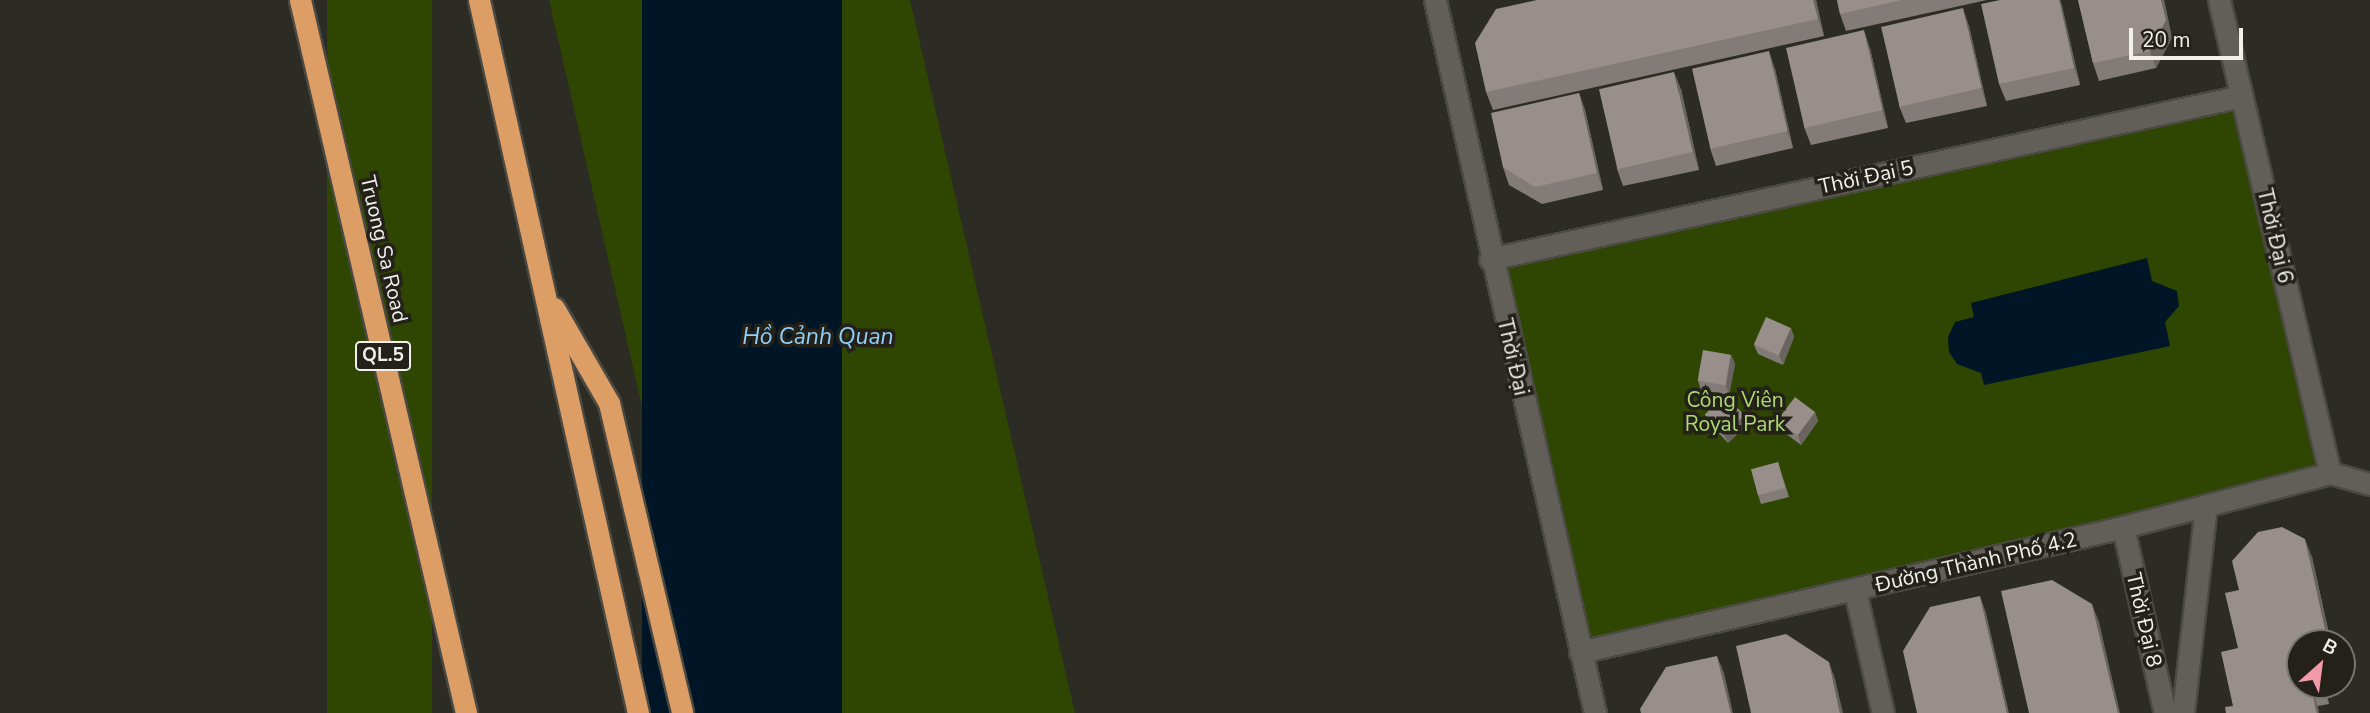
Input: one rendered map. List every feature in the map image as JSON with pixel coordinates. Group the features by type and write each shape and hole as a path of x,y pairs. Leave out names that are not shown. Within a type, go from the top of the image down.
{"highway":[{"name":"Truong Sa Road","path":"300,0 466,713"},
{"path":"479,0 638,713"},
{"path":"543,288 609,403 682,713"}],"street":[{"name":"Thời Đại 6","path":"2219,0 2330,473"},
{"name":"Thời Đại","path":"1439,1 1490,259 1595,713"},
{"name":"Thời Đại 5","path":"1490,259 2242,96"},
{"name":"Đường Thành Phố 4.2","path":"1580,652 1855,591 2123,527 2330,473 2370,484"},
{"path":"2183,713 2206,505"},
{"name":"Thời Đại 8","path":"2123,527 2165,713"},
{"path":"1855,591 1883,713"}],"green space":[{"path":"327,0 432,0 432,713 327,713"},
{"path":"549,0 910,0 1075,713 712,713"},
{"name":"Công Viên Royal Park","path":"2242,96 2329,473 1580,646 1493,269"}],"water":[{"name":"Hồ Cảnh Quan","path":"642,0 842,0 842,713 642,713"},
{"path":"2147,258 2152,281 2177,291 2179,306 2165,322 2170,346 1984,385 1981,373 1957,364 1949,352 1948,337 1955,322 1974,317 1971,303"}],"building":[{"path":"1537,0 1813,0 1818,19 1486,92 1475,43 1496,9"},
{"path":"1837,0 1902,0 1840,14"},
{"path":"2000,0 2059,0 2074,68 1999,84 1981,4"},
{"path":"2078,0 2161,0 2166,20 2150,51 2093,63"},
{"path":"1963,8 1981,88 1900,107 1881,27"},
{"path":"1864,30 1882,110 1804,128 1786,48"},
{"path":"1769,51 1787,131 1710,149 1692,69"},
{"path":"1674,72 1692,152 1617,169 1599,89"},
{"path":"1579,93 1597,173 1535,187 1503,167 1491,113"},
{"path":"1766,317 1791,328 1778,355 1754,344"},
{"path":"1703,350 1731,355 1725,385 1698,381"},
{"path":"1725,395 1744,415 1724,435 1705,414"},
{"path":"1795,397 1815,412 1798,435 1778,420"},
{"path":"1778,462 1785,488 1758,495 1751,469"},
{"path":"2282,527 2305,539 2325,629 2286,629 2286,699 2314,699 2317,713 2226,713 2225,707 2233,706 2221,652 2238,648 2225,593 2239,590 2232,561 2258,532"},
{"path":"2052,580 2092,604 2118,713 2029,713 2001,591"},
{"path":"1980,596 2007,713 1917,713 1903,651 1930,607"},
{"path":"1786,634 1829,662 1840,713 1751,713 1736,646"},
{"path":"1717,656 1731,713 1641,713 1640,709 1666,667"}]}
